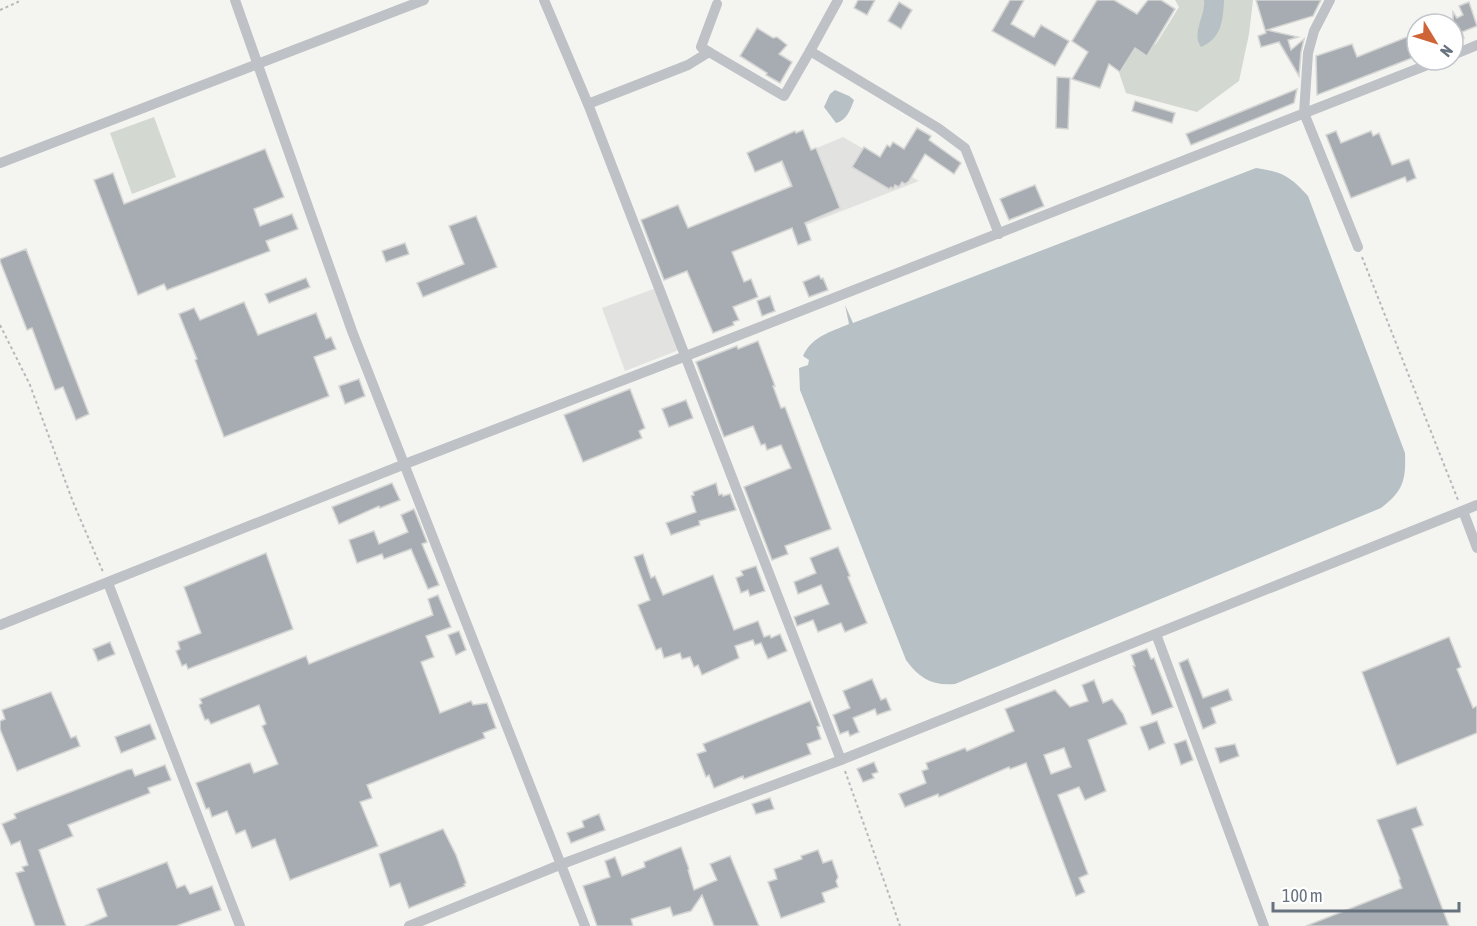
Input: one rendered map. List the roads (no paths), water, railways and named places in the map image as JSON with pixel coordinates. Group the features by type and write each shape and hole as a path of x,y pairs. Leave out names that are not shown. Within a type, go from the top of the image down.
{"street":[{"path":"235,0 352,331 585,926"},
{"path":"0,163 424,0"},
{"path":"544,0 588,104 841,760"},
{"path":"717,4 701,47 784,96 838,0"},
{"path":"1330,0 1314,31 1308,53 1304,113 1358,247"},
{"path":"810,51 938,128 964,148 999,234"},
{"path":"588,104 688,65 709,52"},
{"path":"0,626 405,464 686,357 1409,72"},
{"path":"410,926 562,864 841,760 1477,505"},
{"path":"1462,511 1477,548"},
{"path":"108,583 240,926"},
{"path":"1156,634 1264,926"}]}
